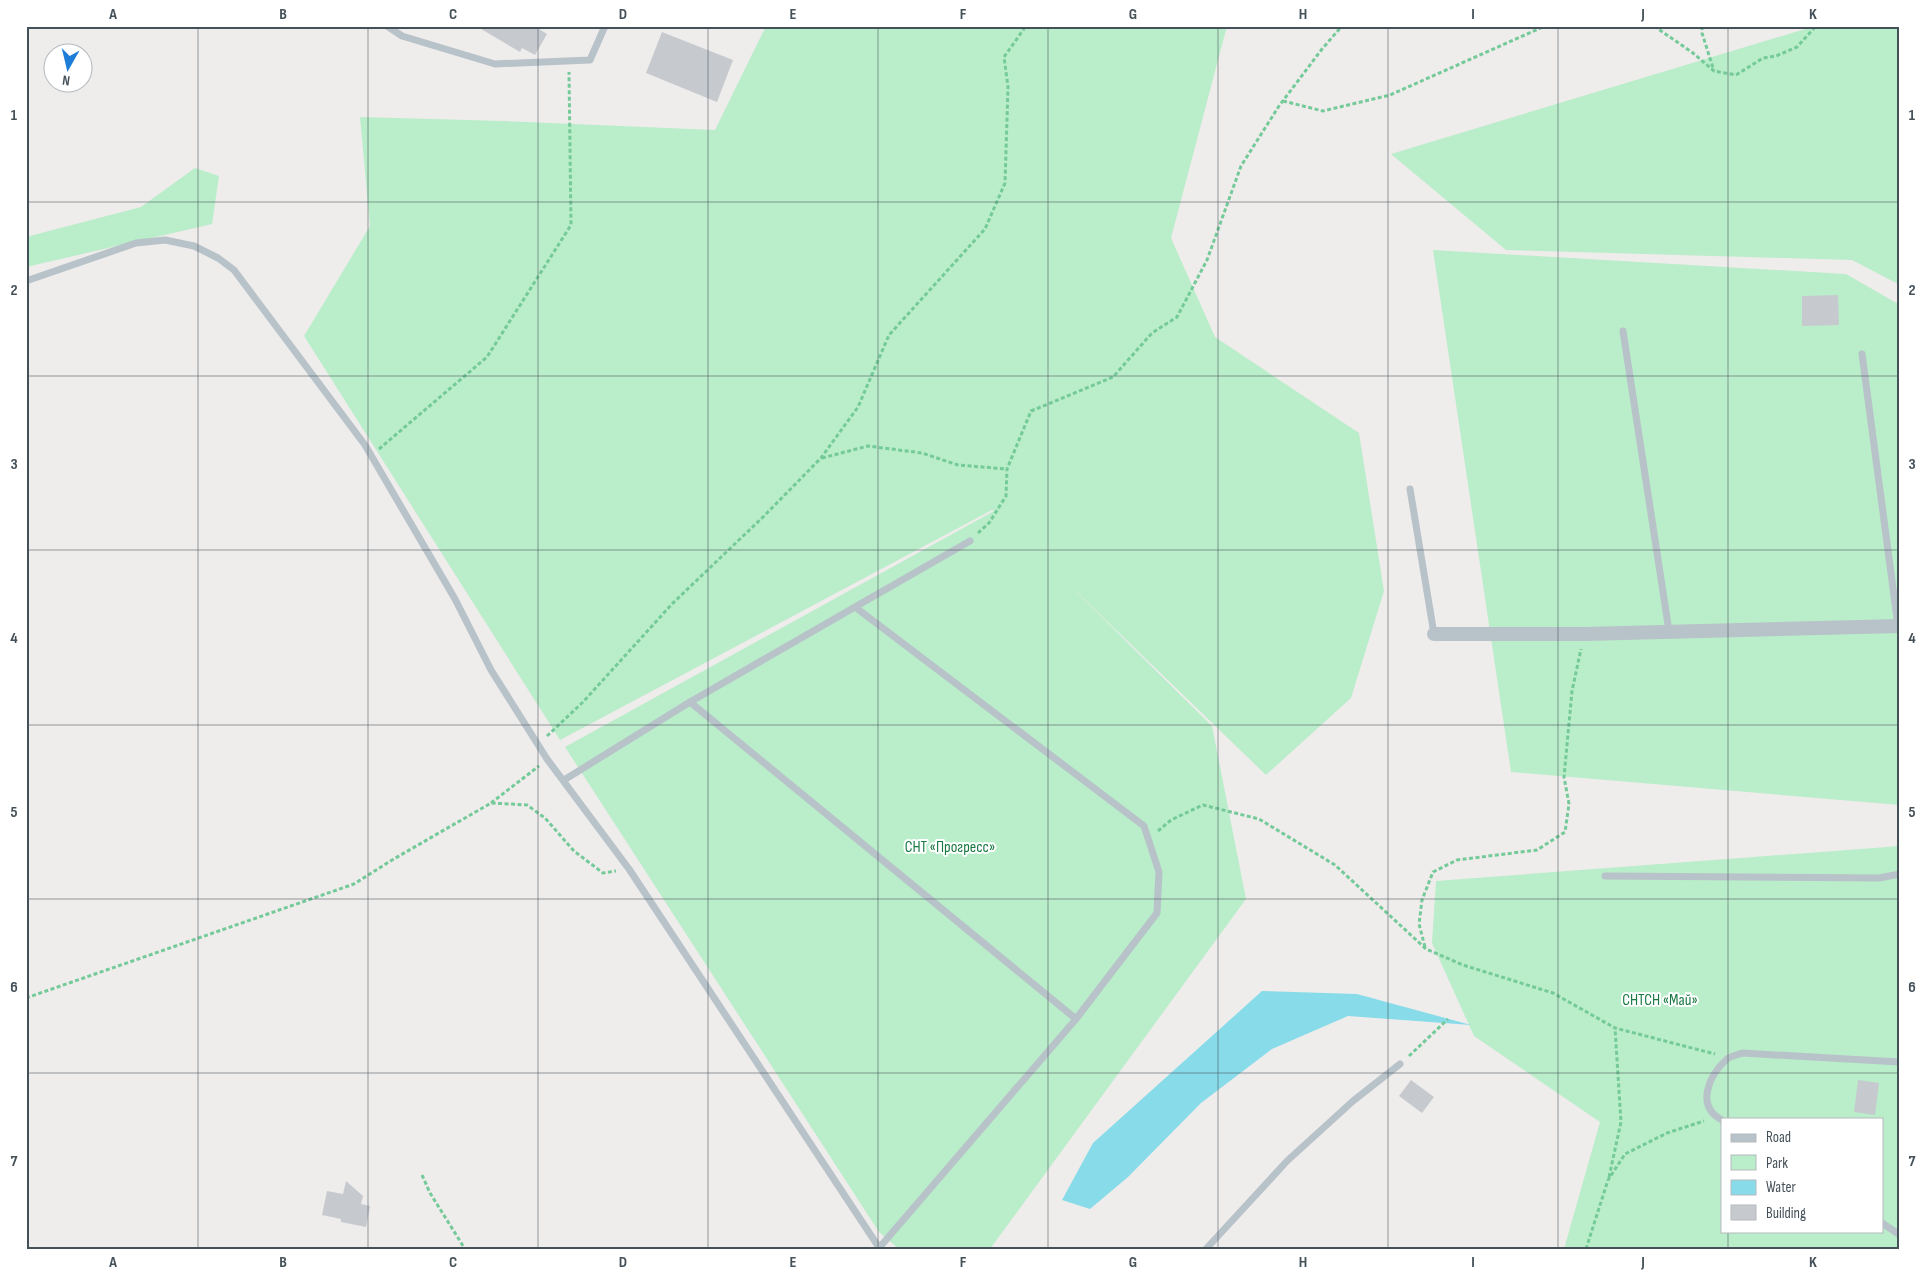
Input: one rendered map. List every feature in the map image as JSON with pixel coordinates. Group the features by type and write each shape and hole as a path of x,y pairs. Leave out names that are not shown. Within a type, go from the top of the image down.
{"street":[{"path":"1434,634 1585,634 1899,626"}],"lane":[{"path":"387,26 402,36 495,64 590,60 606,26"},
{"path":"26,281 136,243 165,240 194,246 218,258 234,270 365,445 455,599 491,670 548,759 629,869 880,1248 1076,1019 1157,913 1159,872 1144,826 855,607"},
{"path":"1623,331 1669,632"},
{"path":"1862,354 1899,626"},
{"path":"1410,489 1434,634"},
{"path":"564,780 690,702 970,540"},
{"path":"690,702 1076,1019"},
{"path":"1606,876 1878,878 1900,874"},
{"path":"1719,1118 1707,1103 1706,1092 1714,1074 1728,1058 1742,1054 1900,1062"},
{"path":"1206,1249 1287,1161 1353,1101 1400,1064"},
{"path":"1884,1223 1900,1235"}],"path":[{"path":"539,744 583,702 672,604 822,458 858,408 889,335 985,229 1005,183 1008,87 1004,57 1026,26"},
{"path":"970,540 989,522 1006,496 1007,469 1031,410 1113,377 1152,333 1176,317 1207,260 1241,166 1282,101 1342,26"},
{"path":"1282,101 1323,111 1390,95 1545,26"},
{"path":"1654,26 1693,53 1714,71 1736,75 1763,58 1776,56 1797,47 1816,26"},
{"path":"1702,26 1714,71"},
{"path":"377,451 487,357 571,225 569,61"},
{"path":"822,458 868,446 922,453 958,465 1007,469"},
{"path":"1426,949 1419,924 1422,900 1433,872 1457,860 1537,850 1565,832 1569,804 1564,777 1572,691 1585,634"},
{"path":"26,998 354,884 491,803 548,759"},
{"path":"491,803 527,805 545,818 574,850 603,873 629,869"},
{"path":"1148,839 1171,820 1203,805 1259,819 1335,865 1426,949 1463,965 1553,993 1615,1028 1728,1058"},
{"path":"1400,1064 1448,1019"},
{"path":"1586,1249 1608,1180 1621,1122 1615,1028"},
{"path":"1608,1180 1625,1154 1667,1133 1719,1118"},
{"path":"422,1175 430,1193 465,1249"}],"green space":[{"name":"СНТ «Прогресс»","path":"766,26 1227,26 1171,238 1215,337 1359,433 1384,591 1351,698 1266,775 1060,576 1212,726 1246,899 990,1249 899,1249 879,1232 565,747 994,511 992,510 560,740 304,336 370,226 360,117 715,130"},
{"path":"1815,26 1900,26 1900,285 1852,260 1506,250 1391,154"},
{"path":"195,168 219,176 212,224 26,267 26,237 141,207"},
{"path":"1433,250 1846,274 1900,305 1900,805 1511,772"},
{"name":"СНТСН «Май»","path":"1900,846 1900,1249 1564,1249 1600,1122 1474,1036 1432,943 1436,881"}],"water":[{"path":"1262,991 1357,994 1471,1025 1348,1016 1272,1049 1201,1103 1128,1177 1090,1209 1062,1200 1093,1143"}],"building":[{"path":"476,26 534,26 547,34 535,55 522,48 520,52"},
{"path":"662,32 733,60 717,102 646,73"},
{"path":"1838,295 1839,325 1802,326 1802,296"},
{"path":"1411,1080 1434,1097 1422,1113 1399,1096"},
{"path":"1858,1080 1879,1083 1875,1115 1854,1112"},
{"path":"346,1181 363,1196 361,1204 370,1206 366,1227 341,1222 341,1219 322,1215 327,1191 343,1194"}]}
